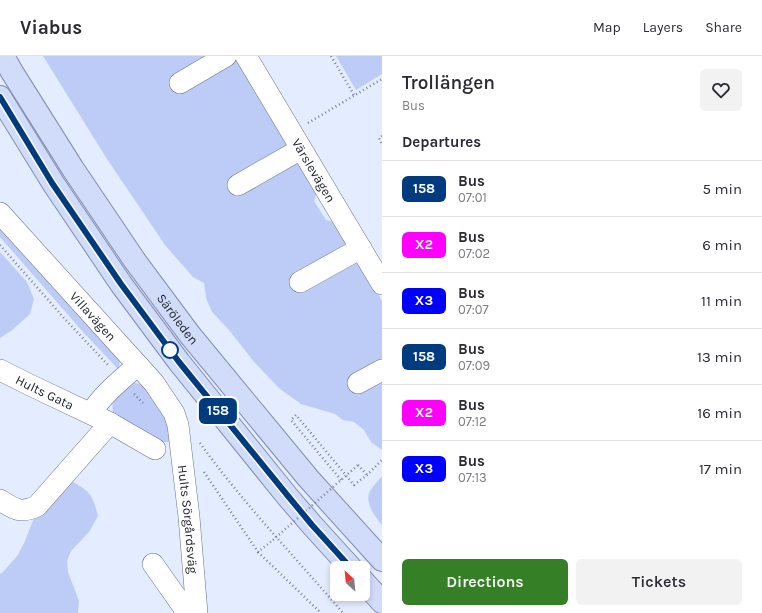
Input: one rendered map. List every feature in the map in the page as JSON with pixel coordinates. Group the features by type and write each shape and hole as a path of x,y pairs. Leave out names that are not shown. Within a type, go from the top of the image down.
{"main road":[{"name":"Säröleden","path":"3,56 78,176 135,261 190,335 308,478 382,560"},
{"name":"Säröleden","path":"0,98 52,183 121,284 179,362 292,502 345,561"},
{"path":"370,589 382,602"}],"street":[{"path":"180,83 226,56"},
{"name":"Värslevägen","path":"246,56 382,284"},
{"path":"238,186 297,141"},
{"name":"Villavägen","path":"0,213 154,383 174,413 178,425"},
{"path":"300,282 361,248"},
{"name":"Hults Gata","path":"91,413 96,405 111,389 138,366"},
{"name":"Hults Gata","path":"0,370 91,413 155,448"},
{"path":"358,382 382,370"},
{"path":"0,500 10,507 21,510 29,510 37,506 110,423"},
{"name":"Hults Sörgårdsväg","path":"178,425 188,517 188,609"},
{"path":"153,564 188,609"}],"path":[{"path":"331,56 354,95"},
{"path":"297,141 354,95 382,79"},
{"path":"382,136 379,138 382,144"},
{"path":"341,480 291,420 296,415 354,485 382,460"},
{"path":"258,552 358,465 367,475"},
{"path":"203,470 258,552 322,613"}],"shaded area":[{"path":"43,56 236,56 317,191 314,201 326,220 338,223 382,301 382,450 371,442 364,430 354,422 343,420 335,414 301,404 280,389 255,363 229,330 212,312 206,298 204,283 193,277 165,245 107,159"},
{"path":"336,56 382,56 382,74 356,90"},
{"path":"0,223 118,357 120,362 118,369 83,332 0,237"},
{"path":"0,252 27,282 34,299 30,314 11,331 0,338"},
{"path":"135,383 147,386 168,415 170,442 161,442 113,413 113,402 117,394"},
{"path":"382,476 382,525 371,509 368,500 370,491"},
{"path":"73,482 88,492 93,499 98,516 89,532 71,551 67,561 68,572 79,601 78,613 0,613 0,574 18,555 34,518 65,485"}],"bus line":[{"name":"158","path":"0,97 52,183 121,284 179,362 312,525 345,561"}]}
